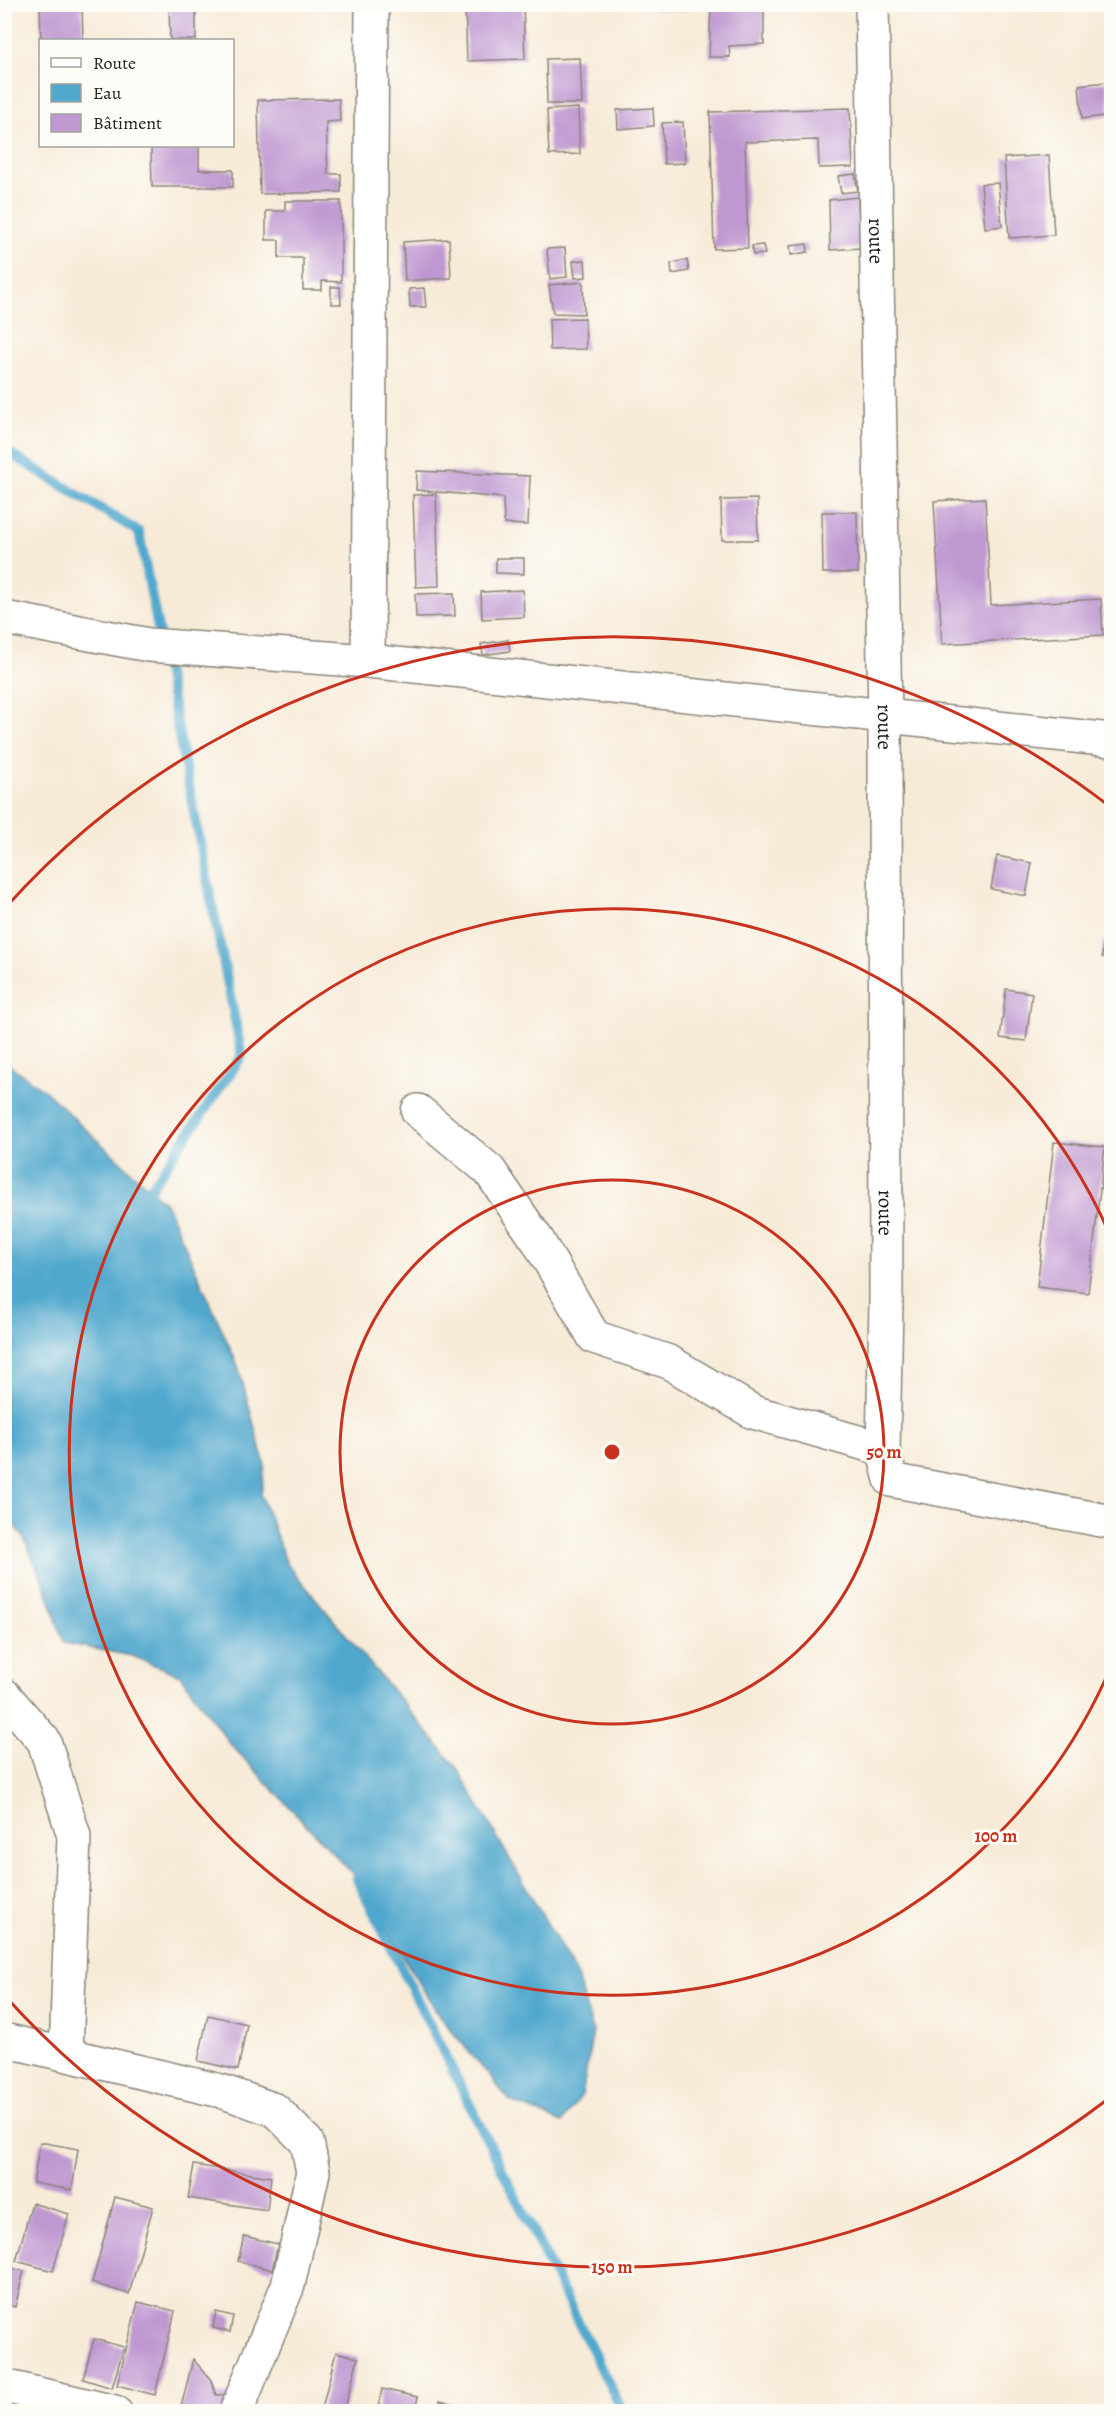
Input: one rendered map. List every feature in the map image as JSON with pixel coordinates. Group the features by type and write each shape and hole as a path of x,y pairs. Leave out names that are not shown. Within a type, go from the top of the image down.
{"street":[{"path":"368,661 372,4"},
{"name":"route","path":"873,4 885,716 886,1304 883,1449 891,1480 1112,1522"},
{"path":"4,618 149,645 368,661 1112,740"},
{"path":"418,1111 489,1170 538,1240 594,1337 669,1362 753,1412 883,1449"},
{"path":"4,1695 44,1741 74,1836 66,2053"},
{"path":"4,2040 221,2091 275,2110 307,2142 313,2172 288,2285 236,2412"},
{"path":"4,2386 114,2412"}],"water":[{"path":"5,1062 44,1090 167,1205 238,1366 265,1465 261,1495 287,1564 457,1768 576,1973 593,2030 582,2095 562,2123 510,2101 440,2017 353,1874 231,1745 180,1675 132,1656 64,1643 46,1589 23,1536 5,1515"}],"building":[{"path":"82,4 83,39 41,39 40,5"},
{"path":"465,4 523,4 525,59 467,61"},
{"path":"653,4 687,4 687,11 653,9"},
{"path":"711,4 764,4 764,44 729,46 730,57 709,57"},
{"path":"169,6 196,6 196,39 170,39"},
{"path":"580,58 582,104 547,104 546,59"},
{"path":"1107,82 1110,115 1082,119 1079,85"},
{"path":"339,99 340,121 326,122 328,174 341,174 341,192 260,194 258,100"},
{"path":"578,108 580,154 549,155 547,110"},
{"path":"653,108 654,126 618,129 617,110"},
{"path":"850,108 853,167 819,168 818,140 745,142 748,248 714,249 710,112"},
{"path":"683,122 685,163 664,164 662,123"},
{"path":"151,147 199,147 199,170 233,170 233,187 152,187"},
{"path":"1049,155 1054,235 1009,238 1004,158"},
{"path":"855,174 858,191 841,193 838,176"},
{"path":"998,183 1002,226 985,228 981,184"},
{"path":"858,197 860,248 830,250 829,200"},
{"path":"285,201 341,201 341,282 322,281 322,290 303,290 303,258 279,258 279,240 266,240 266,211 285,211"},
{"path":"449,239 451,278 405,281 403,242"},
{"path":"807,244 808,252 791,255 790,246"},
{"path":"763,245 765,254 753,255 752,246"},
{"path":"565,248 567,277 550,279 547,249"},
{"path":"585,260 586,277 575,278 573,261"},
{"path":"687,260 689,271 672,274 671,263"},
{"path":"583,282 584,314 553,313 549,285"},
{"path":"331,287 340,287 341,304 331,304"},
{"path":"424,288 426,307 410,307 409,289"},
{"path":"585,318 586,349 550,350 549,319"},
{"path":"417,471 530,476 528,525 504,524 503,498 416,490"},
{"path":"436,494 439,586 416,587 413,495"},
{"path":"985,498 991,605 1101,599 1103,635 942,644 934,501"},
{"path":"757,499 758,540 722,540 721,500"},
{"path":"822,512 857,512 858,573 823,573"},
{"path":"496,558 524,558 524,574 496,573"},
{"path":"523,590 524,617 482,619 481,592"},
{"path":"454,593 455,616 416,617 415,594"},
{"path":"508,640 510,651 483,655 481,644"},
{"path":"997,856 1032,863 1026,896 991,889"},
{"path":"1103,941 1112,942 1112,958 1102,957"},
{"path":"1006,989 1032,993 1026,1041 1000,1038"},
{"path":"1054,1142 1105,1147 1088,1293 1037,1287"},
{"path":"208,2015 247,2024 238,2070 198,2061"},
{"path":"40,2142 78,2149 72,2190 33,2183"},
{"path":"194,2165 271,2177 267,2210 188,2198"},
{"path":"115,2197 153,2207 129,2294 92,2283"},
{"path":"32,2203 69,2214 53,2271 16,2261"},
{"path":"244,2236 278,2244 272,2270 238,2261"},
{"path":"4,2267 24,2271 15,2307 4,2304"},
{"path":"138,2302 175,2311 155,2395 117,2385"},
{"path":"216,2312 233,2316 230,2332 213,2328"},
{"path":"94,2339 124,2347 112,2388 83,2379"},
{"path":"336,2352 358,2358 344,2412 321,2412"},
{"path":"193,2359 211,2380 216,2395 233,2394 228,2412 180,2411"},
{"path":"382,2389 418,2397 415,2412 377,2412"},
{"path":"440,2401 477,2411 477,2412 437,2412"}],"waterway":[{"path":"4,450 139,532 242,1056 143,1200"},
{"path":"357,1879 623,2412"}]}
